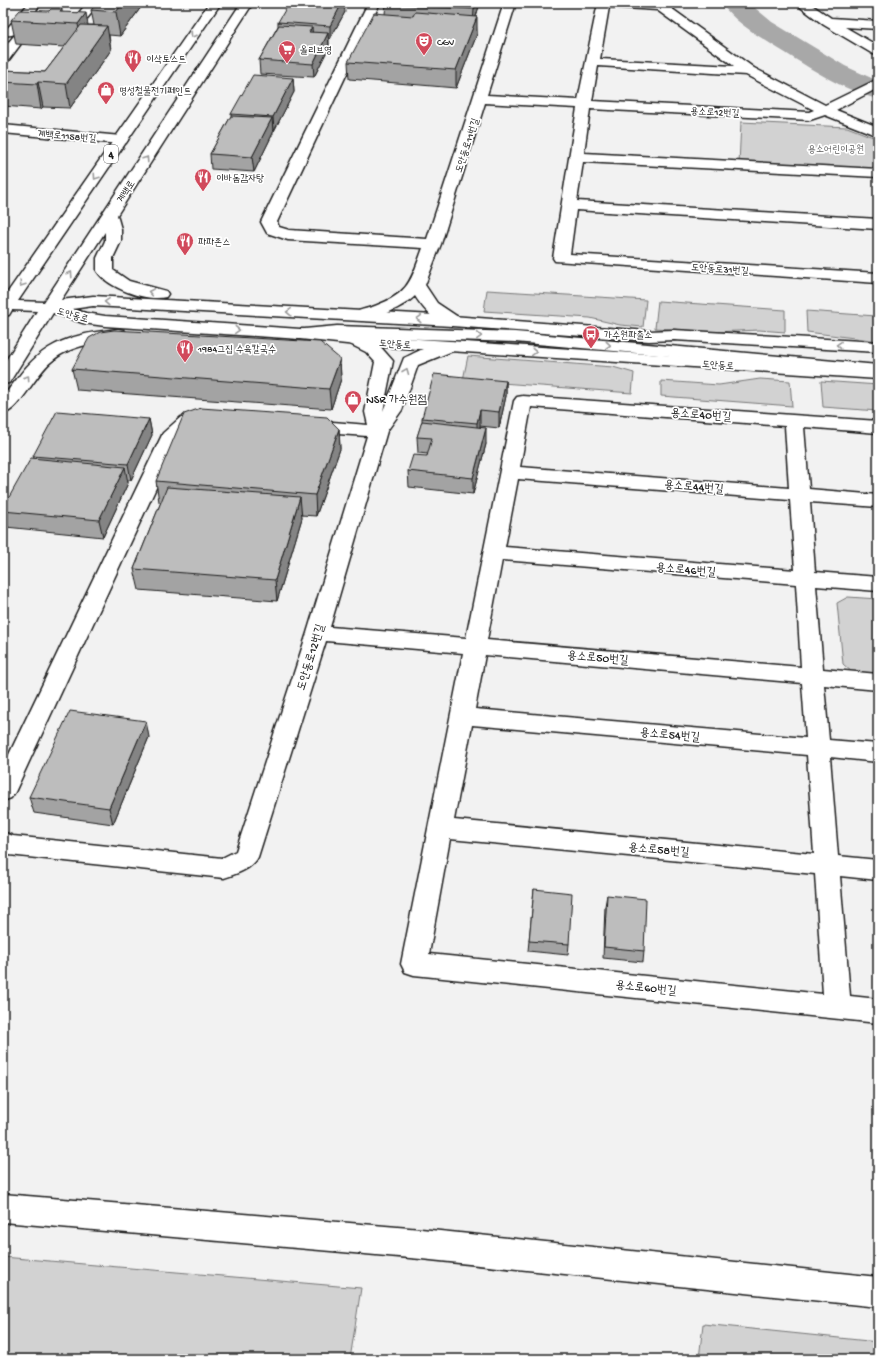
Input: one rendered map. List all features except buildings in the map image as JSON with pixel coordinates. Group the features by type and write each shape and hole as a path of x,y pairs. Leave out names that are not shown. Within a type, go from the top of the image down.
{"street":[{"path":"3,40 36,3"},
{"path":"3,58 26,29 70,31 94,3"},
{"name":"4","path":"4,307 215,3"},
{"name":"계백로","path":"3,379 247,3"},
{"path":"374,3 269,222 272,230 288,235 433,244"},
{"name":"도안동로11번길","path":"417,285 433,244 510,3"},
{"path":"878,132 826,111 749,71 660,6 604,3 584,105 569,205 878,224"},
{"path":"801,3 828,22 878,51"},
{"path":"828,22 878,25"},
{"path":"592,62 749,71"},
{"name":"용소로12번길","path":"480,99 810,116 826,111 843,100 878,83"},
{"name":"계백로1158번길","path":"3,142 8,129 121,140"},
{"path":"576,157 878,173"},
{"name":"도안동로31번길","path":"569,205 561,258 878,278"},
{"path":"109,215 112,229 112,241 105,258 105,271 117,283 137,289 244,310"},
{"path":"361,316 382,309 403,299 417,285 427,302 436,311 452,321"},
{"name":"도안동로","path":"49,307 92,301 452,321 653,336 674,335 878,348"},
{"path":"4,307 49,307"},
{"name":"도안동로","path":"49,307 83,318 105,321 300,334 356,340 878,374"},
{"path":"3,409 10,402 37,364 71,342 96,336 125,333 163,334 198,327"},
{"path":"300,334 337,331 516,337 860,367 878,370"},
{"path":"653,336 672,342 827,358 878,361"},
{"path":"356,340 372,348 384,361 374,412 378,431"},
{"path":"378,431 393,410 410,362 449,346"},
{"name":"용소로40번길","path":"510,472 523,401 878,427"},
{"path":"3,792 172,432 187,421 207,418 223,419"},
{"path":"794,421 837,1006"},
{"path":"293,425 378,431"},
{"name":"도안동로12번길","path":"3,842 9,846 224,868 246,857 318,633 378,431"},
{"path":"440,828 510,472"},
{"name":"용소로44번길","path":"510,472 878,501"},
{"name":"용소로46번길","path":"494,553 878,584"},
{"name":"용소로50번길","path":"318,633 878,682"},
{"name":"용소로54번길","path":"462,716 878,753"},
{"name":"용소로58번길","path":"440,828 878,870"},
{"name":"용소로60번길","path":"440,828 414,964 878,1011"},
{"path":"3,1208 421,1244 878,1292"}],"green space":[{"name":"용소어린이공원","path":"741,122 847,127 878,139 878,171 739,164"},
{"path":"487,290 646,300 643,327 620,325 590,318 484,311"},
{"path":"658,301 785,310 785,332 759,330 714,332 655,328"},
{"path":"806,311 876,316 878,341 807,332"},
{"path":"468,356 613,367 634,373 632,393 463,380"},
{"path":"760,379 790,381 792,406 661,396 661,381 719,385"},
{"path":"821,381 878,385 878,411 823,407"},
{"path":"848,597 878,599 878,676 854,674 843,664 837,603"},
{"path":"3,1257 361,1288 350,1359 3,1359"},
{"path":"703,1324 878,1342 878,1359 699,1359"}],"waterway":[{"path":"734,3 763,27 835,72 878,91"}],"place":[{"name":"CGV","path":"424,56"},
{"name":"올리브영","path":"287,64"},
{"name":"이삭토스트","path":"133,73"},
{"name":"명성철물전기페인트","path":"106,105"},
{"name":"이바돔감자탕","path":"203,192"},
{"name":"파파존스","path":"185,256"},
{"name":"가수원파출소","path":"591,349"},
{"name":"1984그집 수육칼국수","path":"185,363"},
{"name":"NSR 가수원점","path":"353,414"}]}
